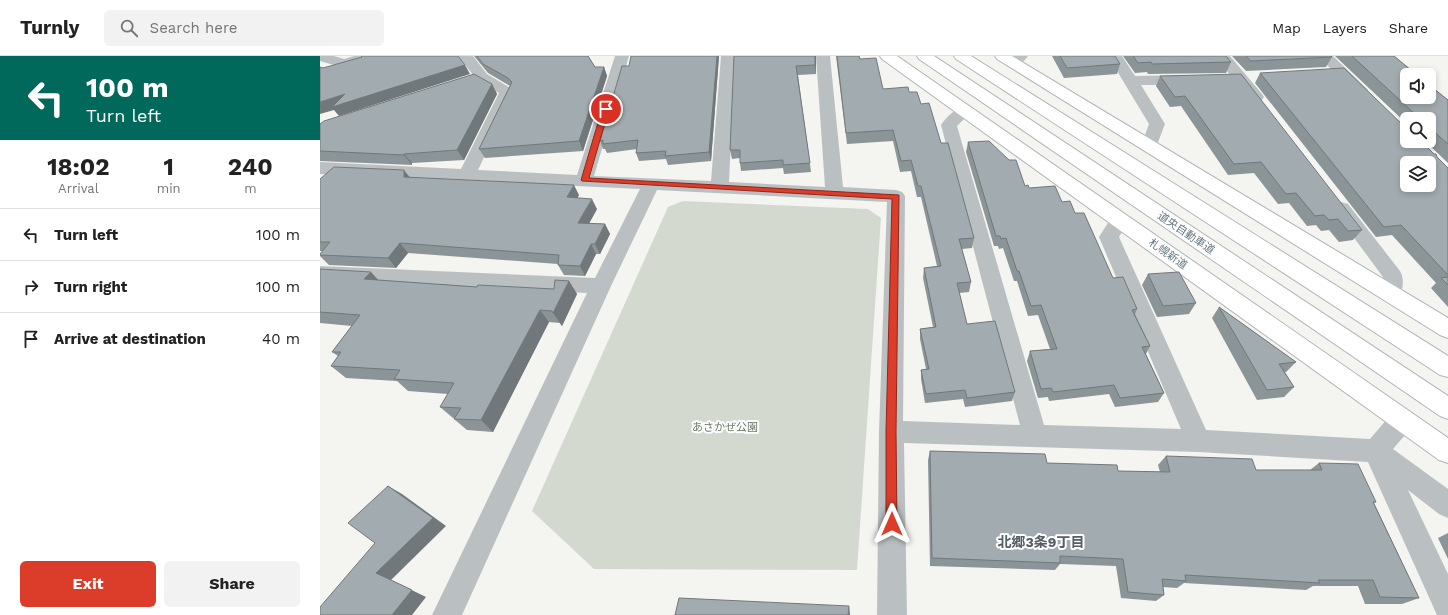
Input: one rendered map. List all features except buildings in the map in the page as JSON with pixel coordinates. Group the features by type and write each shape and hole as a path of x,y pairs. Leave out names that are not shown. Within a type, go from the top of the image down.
{"highway":[{"name":"札幌新道","path":"887,56 1448,452"},
{"name":"道央自動車道","path":"924,56 1448,409"},
{"path":"961,56 1448,368"},
{"path":"1012,58 1149,146 1448,329"}],"street":[{"path":"320,56 344,64 368,56"},
{"path":"466,56 475,79 507,92 467,175"},
{"path":"720,188 728,56"},
{"path":"823,56 835,194"},
{"path":"1115,56 1157,124 1149,146"},
{"path":"1222,56 1265,109"},
{"path":"1325,56 1369,98"},
{"path":"584,180 617,60"},
{"path":"1319,74 1342,72"},
{"path":"1130,81 1202,79"},
{"path":"964,111 949,125 1034,436"},
{"path":"320,186 328,168 896,196 891,432 892,615"},
{"path":"448,615 601,286 652,183"},
{"path":"1331,196 1393,276 1390,294"},
{"path":"1120,220 1110,237 1198,441"},
{"path":"320,273 601,286"},
{"path":"1376,451 1402,420"},
{"path":"891,432 1198,441 1376,451 1448,505"},
{"path":"1376,451 1448,606"}],"green space":[{"name":"あさかぜ公園","path":"683,201 868,209 881,218 857,570 594,569 532,511 668,207"}],"district":[{"name":"北郷3条9丁目","path":"1041,542"}],"route":[{"path":"606,109 584,180 896,196 891,432 892,524"}]}
